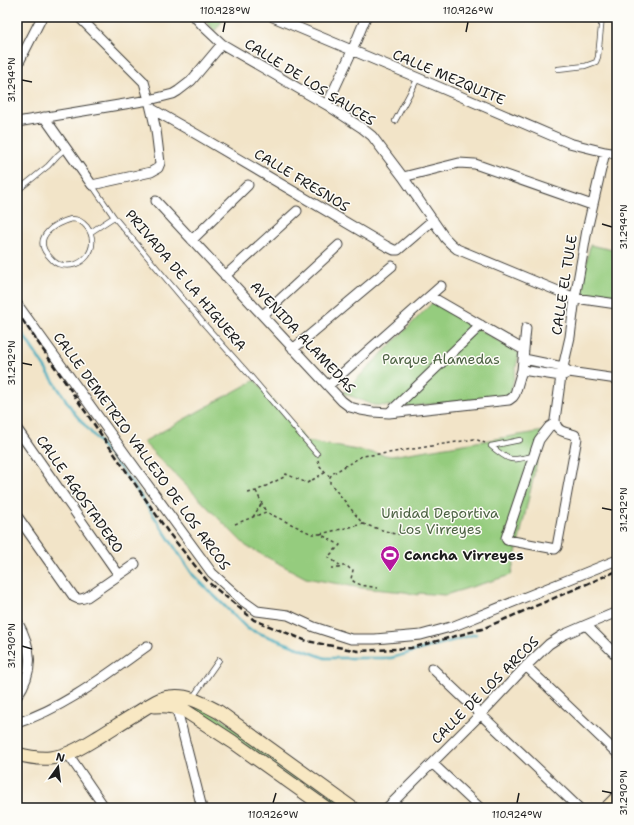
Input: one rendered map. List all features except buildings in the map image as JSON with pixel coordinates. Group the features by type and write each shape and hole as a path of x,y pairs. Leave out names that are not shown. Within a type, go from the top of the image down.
{"street":[{"path":"17,66 42,17"},
{"path":"79,17 144,82 151,104 160,163 158,168 151,172 92,186"},
{"name":"CALLE DE LOS SAUCES","path":"195,17 222,44 327,105 372,136 403,177 445,238 451,244 457,248 575,298 617,304"},
{"name":"CALLE MEZQUITE","path":"273,17 569,143 617,154"},
{"path":"327,105 366,17"},
{"path":"17,122 44,117 151,104 184,87 191,81 222,44"},
{"name":"CALLE FRESNOS","path":"151,104 196,134 394,250 398,250 433,220"},
{"name":"PRIVADA DE LA HIGUERA","path":"44,117 92,186"},
{"name":"CALLE EL TULE","path":"555,423 565,372 575,298 592,205 605,152"},
{"path":"403,177 459,163 476,164 592,205"},
{"path":"192,240 248,185"},
{"name":"AVENIDA ALAMEDAS","path":"156,201 293,349 342,401 350,407 367,411 389,413 509,400 515,394 522,370 526,328"},
{"path":"225,276 297,211"},
{"path":"263,315 339,246"},
{"path":"293,349 392,266"},
{"path":"328,386 441,286"},
{"path":"430,296 481,325 524,354 565,372"},
{"name":"CALLE DEMETRIO VALLEJO DE LOS ARCOS","path":"17,304 212,574 243,601 257,610 288,616 314,627 351,639 375,639 421,635 454,626 617,560"},
{"path":"389,413 481,325"},
{"path":"522,370 565,372 617,379"},
{"path":"555,423 555,426 558,429 575,435 576,438 557,546 555,549 507,540 506,538 533,456 543,434 555,423"},
{"name":"CALLE AGOSTADERO","path":"17,428 119,575"},
{"name":"CALLE AGOSTADERO","path":"17,516 74,597 83,599 135,564"},
{"name":"CALLE DE LOS ARCOS","path":"387,808 549,644 563,635 617,612"},
{"path":"17,621 28,645 30,658 26,681 17,696"},
{"path":"586,625 617,656"},
{"path":"17,723 46,712 81,692 147,646"},
{"path":"526,666 617,753"},
{"path":"432,668 579,808"},
{"path":"17,754 35,758 49,758 68,754 163,698 171,696 192,699 202,702 219,712 352,808"},
{"path":"148,706 176,706 184,710 233,742 326,808"},
{"path":"176,706 202,808"},
{"path":"68,754 105,808"},
{"path":"432,763 480,808"},
{"path":"607,808 617,798"}],"lane":[{"path":"558,69 585,66 596,62 598,57 602,17"},
{"path":"395,121 418,78"},
{"path":"17,191 48,166 58,154 66,148"},
{"name":"PRIVADA DE LA HIGUERA","path":"92,186 114,217 204,324 317,454"},
{"path":"91,232 114,217"},
{"path":"77,219 84,223 91,232 93,240 92,247 86,258 76,264 62,265 56,263 44,250 43,239 48,230 66,220 77,219"},
{"path":"492,446 520,440"},
{"path":"492,446 503,456 516,460 533,456"},
{"path":"192,699 219,660"}],"path":[{"path":"363,524 330,483 330,477 336,470 362,456 476,439 492,446"},
{"path":"317,454 319,465 330,477"},
{"path":"248,493 256,491 284,477 286,474 307,483 326,472"},
{"path":"256,491 266,512 312,534 320,534 363,524 399,534 411,526"},
{"path":"253,517 262,503"},
{"path":"235,524 266,512"},
{"path":"320,534 340,545 328,557 341,566"},
{"path":"331,568 347,566 353,570 351,579 354,582 377,588"}],"green space":[{"path":"201,17 225,17 215,31"},
{"path":"590,245 617,251 617,299 580,295"},
{"name":"Parque Alamedas","path":"433,302 519,353 510,396 404,407 373,405 343,393"},
{"name":"Unidad Deportiva Los Virreyes","path":"255,380 306,441 391,456 544,431 511,575 445,595 418,593 418,595 405,592 362,588 306,578 246,546 143,442"},
{"path":"183,700 199,703 351,808 325,808 183,711"}],"waterway":[{"path":"17,325 75,414 132,483 193,575 248,629 325,658 391,658 476,634"}],"railway":[{"path":"17,312 168,532 208,582 254,620 307,641 358,651 411,648 482,629 617,571"}],"place":[{"name":"Cancha Virreyes","path":"390,572"}]}
